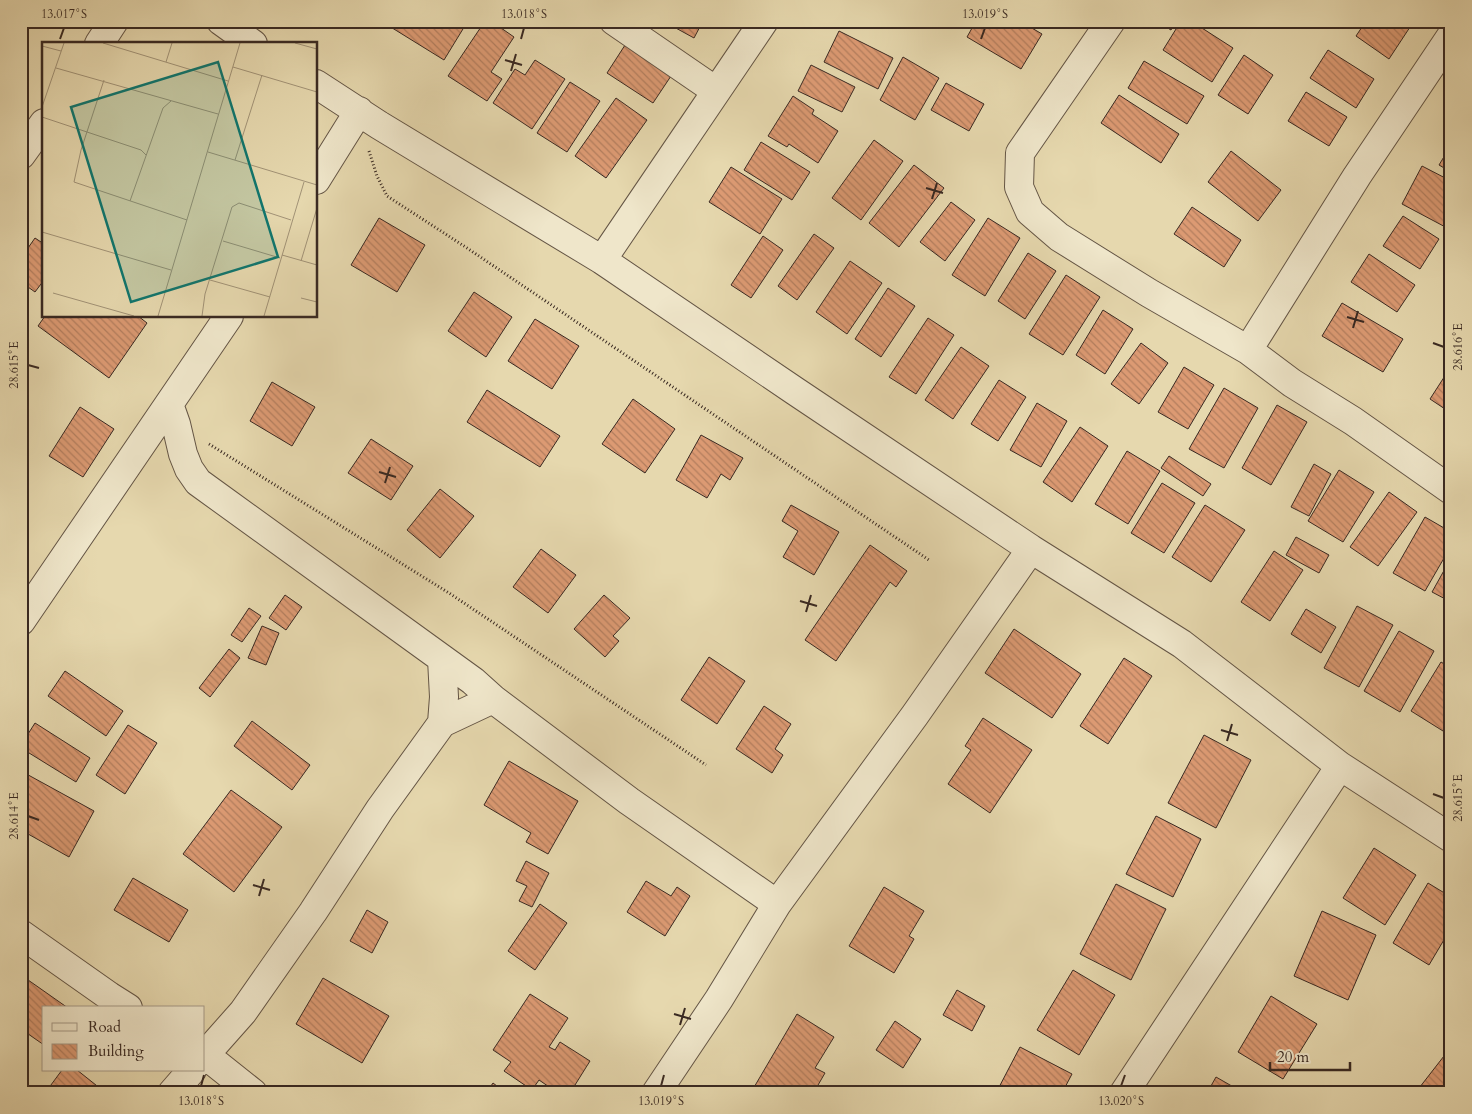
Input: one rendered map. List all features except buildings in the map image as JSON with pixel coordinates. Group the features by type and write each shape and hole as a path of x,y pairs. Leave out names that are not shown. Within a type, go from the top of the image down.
{"street":[{"path":"100,42 114,21"},
{"path":"221,21 251,42"},
{"path":"614,21 716,91"},
{"path":"602,260 764,21"},
{"path":"1111,21 1020,153 1019,186 1030,212 1059,237 1149,293 1248,350 1292,383 1353,421 1451,490"},
{"path":"1248,350 1357,176 1451,36"},
{"path":"318,85 602,260 795,392 1031,549 1182,644 1340,766 1451,838"},
{"path":"318,178 369,118"},
{"path":"21,156 42,126"},
{"path":"21,621 173,414 228,318"},
{"path":"173,414 183,454 189,469 198,482 473,681 630,801 778,904"},
{"path":"656,1093 719,1000 778,904 915,715 1031,549"},
{"path":"442,659 444,697 442,723"},
{"path":"205,1055 243,1012 313,912 380,809 442,723 493,698"},
{"path":"1124,1093 1340,766"},
{"path":"21,934 125,1006"},
{"path":"205,1062 253,1093"},
{"path":"172,1093 190,1072"}],"path":[{"path":"369,118 369,153 377,176 387,196 929,560"},
{"path":"173,414 449,593 706,765"}]}
